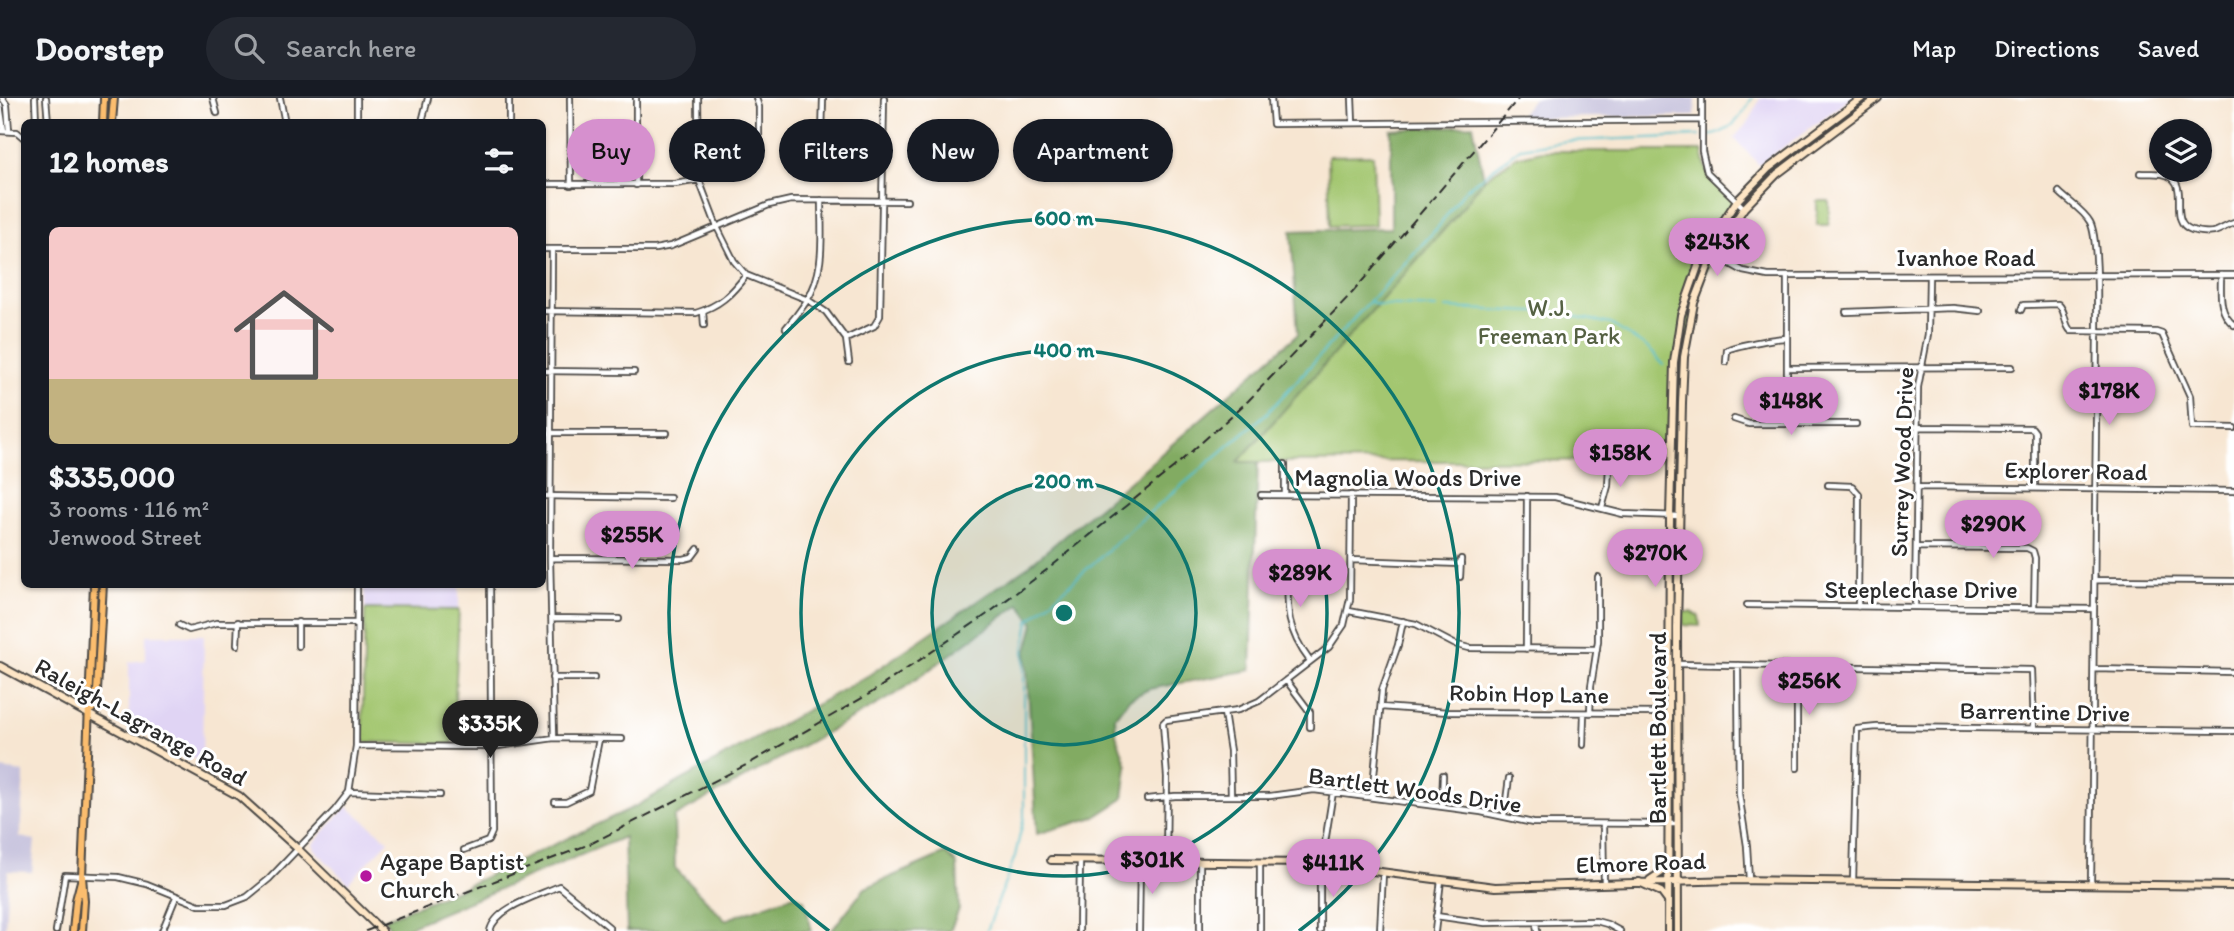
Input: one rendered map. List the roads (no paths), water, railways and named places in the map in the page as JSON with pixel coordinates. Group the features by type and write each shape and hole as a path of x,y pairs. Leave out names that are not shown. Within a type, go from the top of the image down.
{"main road":[{"path":"103,119 104,98"},
{"path":"112,119 114,98"},
{"name":"Bartlett Boulevard","path":"1668,931 1670,516 1676,342 1681,315 1705,250 1736,202 1769,168 1862,98"},
{"name":"Bartlett Boulevard","path":"1678,931 1679,516 1684,358 1694,303 1713,254 1744,208 1777,174 1878,98"},
{"path":"1838,118 1843,125"},
{"path":"1769,168 1777,174"},
{"path":"82,931 94,588"},
{"path":"90,714 97,691 103,588"},
{"name":"Raleigh-Lagrange Road","path":"0,666 239,796 382,931"},
{"name":"Elmore Road","path":"1052,860 1322,864 1503,887 1637,881 1749,880 2234,886"},
{"path":"1648,881 1662,872 1668,862"},
{"path":"74,931 76,900 82,876"},
{"path":"1637,881 1661,892 1668,902"}],"street":[{"path":"2,98 7,105 4,131"},
{"path":"35,98 36,119"},
{"path":"46,98 48,119"},
{"path":"213,98 217,113"},
{"path":"280,98 284,118"},
{"path":"357,98 357,119"},
{"path":"509,98 509,119"},
{"path":"570,98 571,185"},
{"path":"636,98 636,185"},
{"path":"698,98 698,119"},
{"path":"756,98 759,119"},
{"path":"822,98 822,119"},
{"path":"846,339 874,326 880,316 884,98"},
{"path":"1271,98 1273,124 1702,120"},
{"path":"1352,98 1353,122"},
{"path":"1702,98 1702,151 1707,172 1744,208"},
{"path":"422,119 425,99"},
{"path":"0,105 4,131"},
{"path":"4,131 21,135"},
{"path":"2140,173 2164,174 2173,179 2178,186 2179,218 2185,227 2195,232 2213,232 2234,223"},
{"path":"546,184 636,185 687,182"},
{"path":"700,182 734,261 746,275 808,300 826,312 846,339 849,362"},
{"path":"2059,192 2090,221 2094,235 2096,275 2098,331 2091,884"},
{"path":"546,249 655,249 671,246 769,205 791,200 907,201"},
{"path":"786,328 808,300 818,275 821,255 821,200"},
{"path":"552,249 550,558 554,738"},
{"name":"Ivanhoe Road","path":"1705,250 1728,264 1751,273 1787,277 2234,275"},
{"path":"546,311 696,313 714,307 732,294 746,275"},
{"path":"2221,275 2221,306 2229,322 2234,325"},
{"name":"Surrey Wood Drive","path":"1915,607 1918,387 1930,310 1929,276"},
{"path":"1787,277 1787,424"},
{"path":"2021,310 2023,305 2028,304 2058,304 2062,307 2071,331 2162,334 2190,396 2192,427 2234,428"},
{"path":"1846,312 1953,309 1980,311"},
{"path":"703,311 704,325"},
{"path":"1726,362 1727,350 1732,347 1772,338 1786,338"},
{"path":"1787,368 2012,367"},
{"path":"546,371 634,372"},
{"path":"1734,419 1745,424 1856,424"},
{"path":"1917,427 2032,428 2035,432 2035,488"},
{"path":"546,433 667,433"},
{"path":"1285,464 1285,495"},
{"path":"1602,508 1609,482 1609,466"},
{"path":"1828,485 1852,486 1859,494 1858,607"},
{"name":"Explorer Road","path":"1917,487 2234,491"},
{"name":"Magnolia Woods Drive","path":"1261,495 1559,497 1623,514 1679,516"},
{"path":"1166,862 1163,723 1224,713 1254,704 1332,644 1349,611 1351,495"},
{"path":"546,496 670,498"},
{"path":"1526,649 1527,496"},
{"path":"1916,547 2027,548 2033,551 2034,608"},
{"path":"550,558 684,559 692,557 698,549"},
{"path":"1288,558 1289,624 1297,643 1310,661"},
{"path":"1350,560 1461,561 1460,577"},
{"path":"1583,745 1597,649 1598,577"},
{"path":"2095,580 2234,582"},
{"path":"56,931 65,875 118,877 147,884 199,905 226,905 247,897 270,879 335,810 349,792 356,746 357,588"},
{"path":"464,850 488,841 492,832 490,588"},
{"name":"Steeplechase Drive","path":"1747,605 2094,609"},
{"path":"1349,611 1423,626 1464,647 1597,649"},
{"path":"552,618 619,619"},
{"path":"1371,797 1383,686 1398,645 1403,621"},
{"path":"179,625 189,630 216,623 237,622 357,623"},
{"path":"237,622 237,645"},
{"path":"298,622 298,646"},
{"path":"1677,664 2032,670 2034,729"},
{"path":"1738,665 1739,793 1748,846 1749,880"},
{"path":"1797,666 1797,768"},
{"path":"2094,669 2234,672"},
{"path":"552,678 594,678"},
{"path":"1286,680 1310,712 1310,727"},
{"name":"Robin Hop Lane","path":"1381,707 1448,712 1677,713"},
{"path":"1224,713 1230,751 1231,796"},
{"name":"Barrentine Drive","path":"1853,881 1857,729 2234,731"},
{"path":"356,746 491,747 554,738 622,739"},
{"path":"555,802 566,802 589,791 599,739"},
{"path":"1442,807 1444,775"},
{"path":"1504,816 1509,778"},
{"name":"Bartlett Woods Drive","path":"1147,799 1270,796 1306,790 1504,816 1537,824 1678,824"},
{"path":"349,792 440,795"},
{"path":"1320,931 1322,864 1332,792"},
{"path":"1603,824 1604,884"},
{"path":"1079,931 1080,861"},
{"path":"1139,931 1140,861"},
{"path":"1200,862 1200,931"},
{"path":"1260,862 1260,931"},
{"path":"1380,931 1383,872"},
{"path":"1435,931 1441,880"},
{"path":"490,931 500,912 559,886 609,927 609,931"},
{"path":"162,931 176,897"},
{"path":"1436,916 1485,923 1596,921 1620,931"},
{"path":"1536,923 1537,931"}],"waterway":[{"path":"1705,136 1728,129 1752,98"},
{"path":"987,931 1015,856 1024,817 1024,649 1029,621 1148,514 1267,413 1439,226 1464,191 1520,148 1566,141 1699,136"},
{"path":"1371,302 1378,305 1436,308"},
{"path":"1446,308 1558,313 1611,324 1648,348 1663,364"}],"railway":[{"path":"366,931 590,844 750,763 871,693 986,615 1048,569 1174,467 1248,401 1352,293 1519,98"}],"place":[{"name":"Agape Baptist Church","path":"366,876"}],"park label":[{"name":"W.J. Freeman Park","path":"1549,322"}]}
